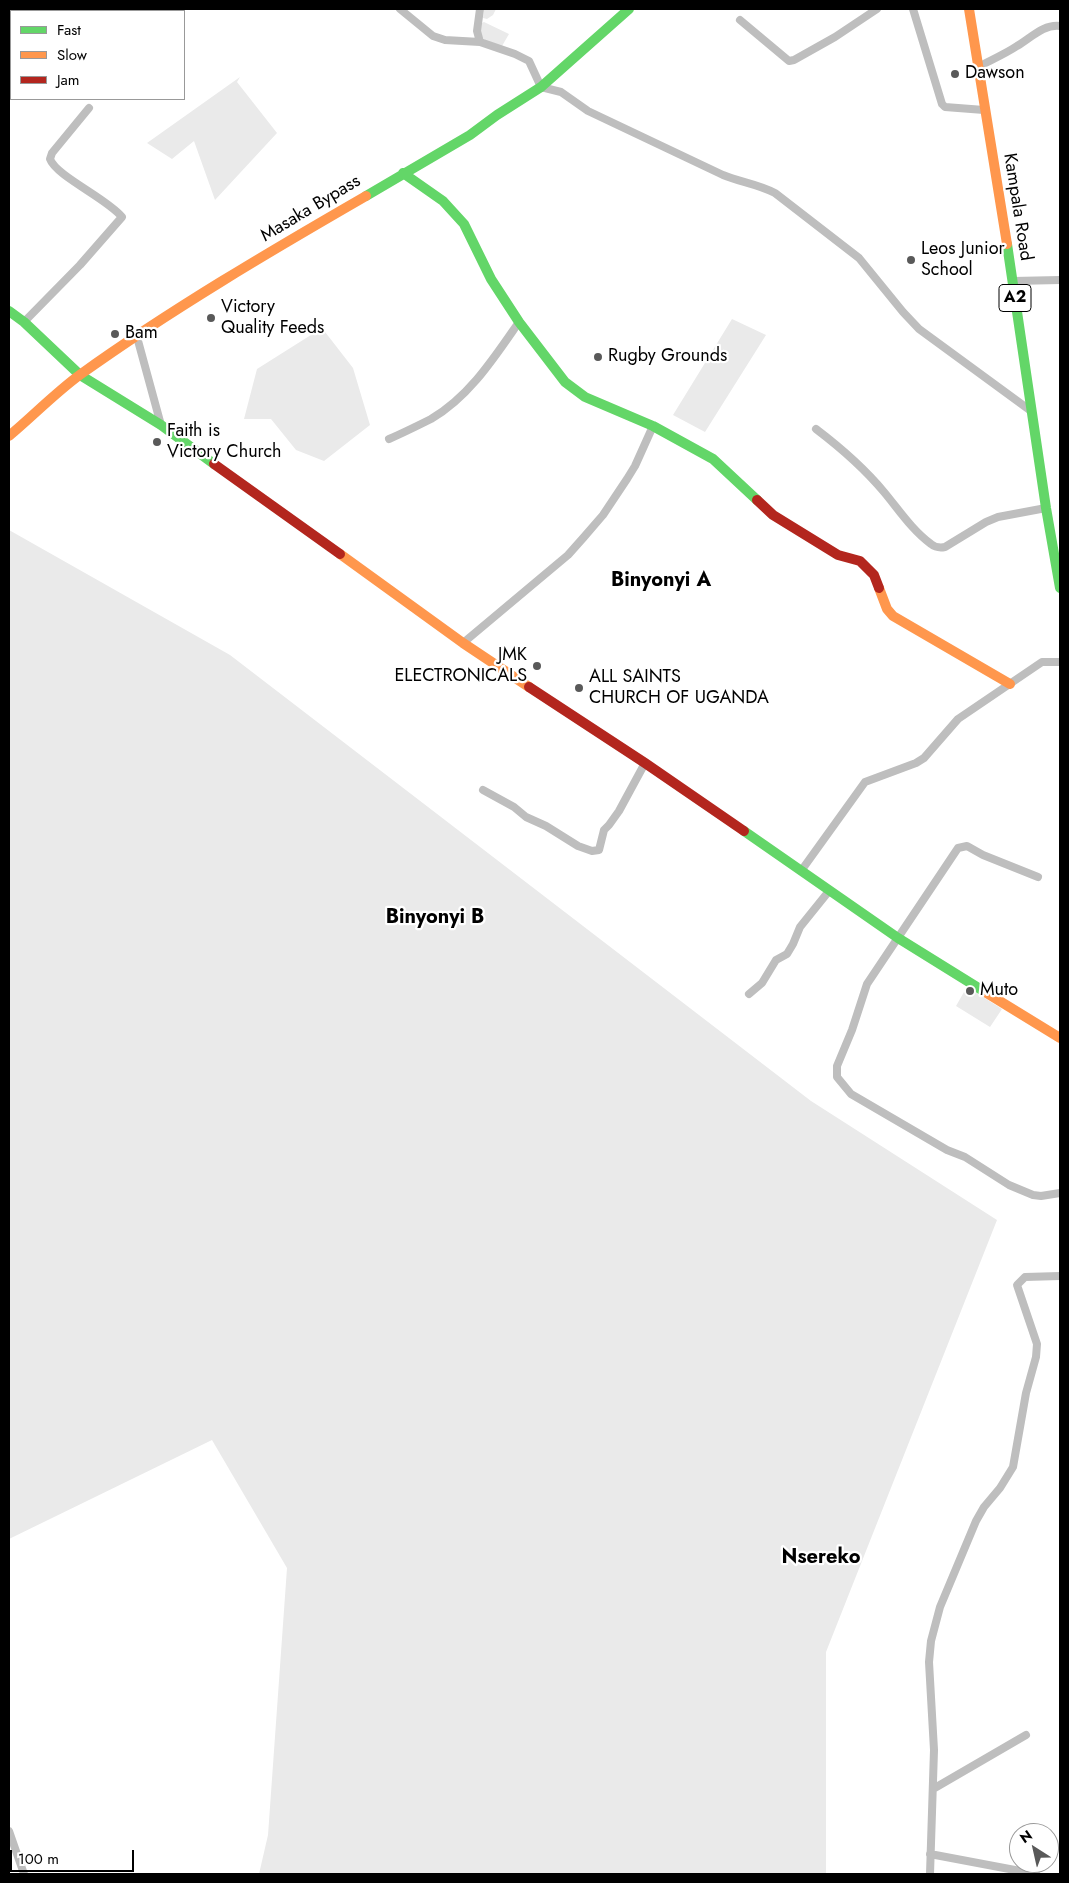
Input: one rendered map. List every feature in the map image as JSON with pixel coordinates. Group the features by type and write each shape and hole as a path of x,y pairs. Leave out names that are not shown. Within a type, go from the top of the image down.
{"main road":[{"name":"Masaka Bypass","path":"9,436 80,375 137,337 291,239 470,135 497,114 541,86 629,9"},
{"name":"Kampala Road","path":"969,9 1060,588"},
{"path":"404,173 443,201 464,224 492,279 519,322 565,382 585,397 653,426 714,459 773,515 838,555 860,561 874,575 887,609 893,616 1010,684"},
{"path":"9,311 24,322 80,375 160,425 463,643 645,763 898,938 1060,1038"}],"street":[{"path":"400,9 433,36 445,40 480,42 530,61 541,86 561,92 588,111 723,175 764,187 775,193 859,258 919,329 1031,411"},
{"path":"480,9 477,31 480,42"},
{"path":"740,20 789,61 835,37 877,9"},
{"path":"913,9 942,104 945,107 984,110"},
{"path":"978,67 1017,46 1043,29 1053,25 1060,26"},
{"path":"24,322 80,265 122,218 109,205 52,164 50,159 52,153 89,108"},
{"path":"1012,281 1060,280"},
{"path":"389,439 431,419 443,411 482,374 519,322"},
{"path":"137,337 160,425"},
{"path":"463,643 568,555 603,516 635,466 653,426"},
{"path":"816,428 850,456 884,492 903,516 932,545 939,548 945,547 986,522 998,517 1046,508"},
{"path":"801,871 865,782 916,763 924,758 958,719 1042,662 1060,662"},
{"path":"482,790 578,846 592,851 599,850 604,830 619,811 645,763"},
{"path":"1038,876 983,855 967,846 958,848 867,984 837,1066 837,1077 850,1094 947,1150 965,1157 1009,1185 1033,1195 1041,1196 1060,1193"},
{"path":"749,994 762,983 776,960 787,954 800,928 829,891"},
{"path":"930,1874 934,1750 929,1662 934,1632 948,1584 976,1521 984,1506 1000,1488 1013,1467 1037,1344 1018,1285 1025,1277 1060,1276"},
{"path":"933,1789 1026,1735"},
{"path":"9,1831 24,1874"},
{"path":"930,1854 1036,1874"}],"shaded area":[{"path":"484,9 496,9 493,15 487,19 483,18"},
{"path":"484,22 509,34 502,46 488,42 482,37 481,29"},
{"path":"240,77 237,82 277,133 215,200 194,141 172,159 147,143"},
{"path":"732,319 766,335 705,432 673,415"},
{"path":"322,328 353,368 370,425 324,461 296,450 271,419 244,419 257,369"},
{"path":"9,530 230,655 811,1101 997,1220 826,1652 826,1874 259,1874 268,1835 287,1568 212,1440 9,1539"},
{"path":"964,992 972,997 975,992 1002,1009 990,1027 956,1006"}],"traffic: fast":[{"path":"366,196 470,135 541,87 629,9"},
{"path":"403,173 443,201 464,224 491,279 519,322 565,382 585,397 653,426 713,459 757,500"},
{"path":"1007,244 1046,508 1060,588"},
{"path":"9,311 24,322 80,375 161,425 214,464"},
{"path":"744,831 898,938 985,992"}],"traffic: slow":[{"path":"969,9 1007,244"},
{"path":"9,436 72,381 115,350 221,282 366,196"},
{"path":"340,554 463,643 529,687"},
{"path":"879,588 887,609 893,616 1010,684"},
{"path":"985,992 1060,1038"}],"traffic: jam":[{"path":"214,464 340,554"},
{"path":"757,500 773,515 838,555 860,561 874,575 879,588"},
{"path":"529,687 744,831"}],"place":[{"name":"Dawson","path":"955,74"},
{"name":"Leos Junior School","path":"911,260"},
{"name":"Victory Quality Feeds","path":"211,318"},
{"name":"Bam","path":"115,334"},
{"name":"Rugby Grounds","path":"598,357"},
{"name":"Faith is Victory Church","path":"157,442"},
{"name":"JMK ELECTRONICALS","path":"537,666"},
{"name":"ALL SAINTS CHURCH OF UGANDA","path":"579,688"},
{"name":"Muto","path":"970,991"}],"district":[{"name":"Binyonyi A","path":"661,581"},
{"name":"Binyonyi B","path":"435,918"},
{"name":"Nsereko","path":"821,1558"}]}
